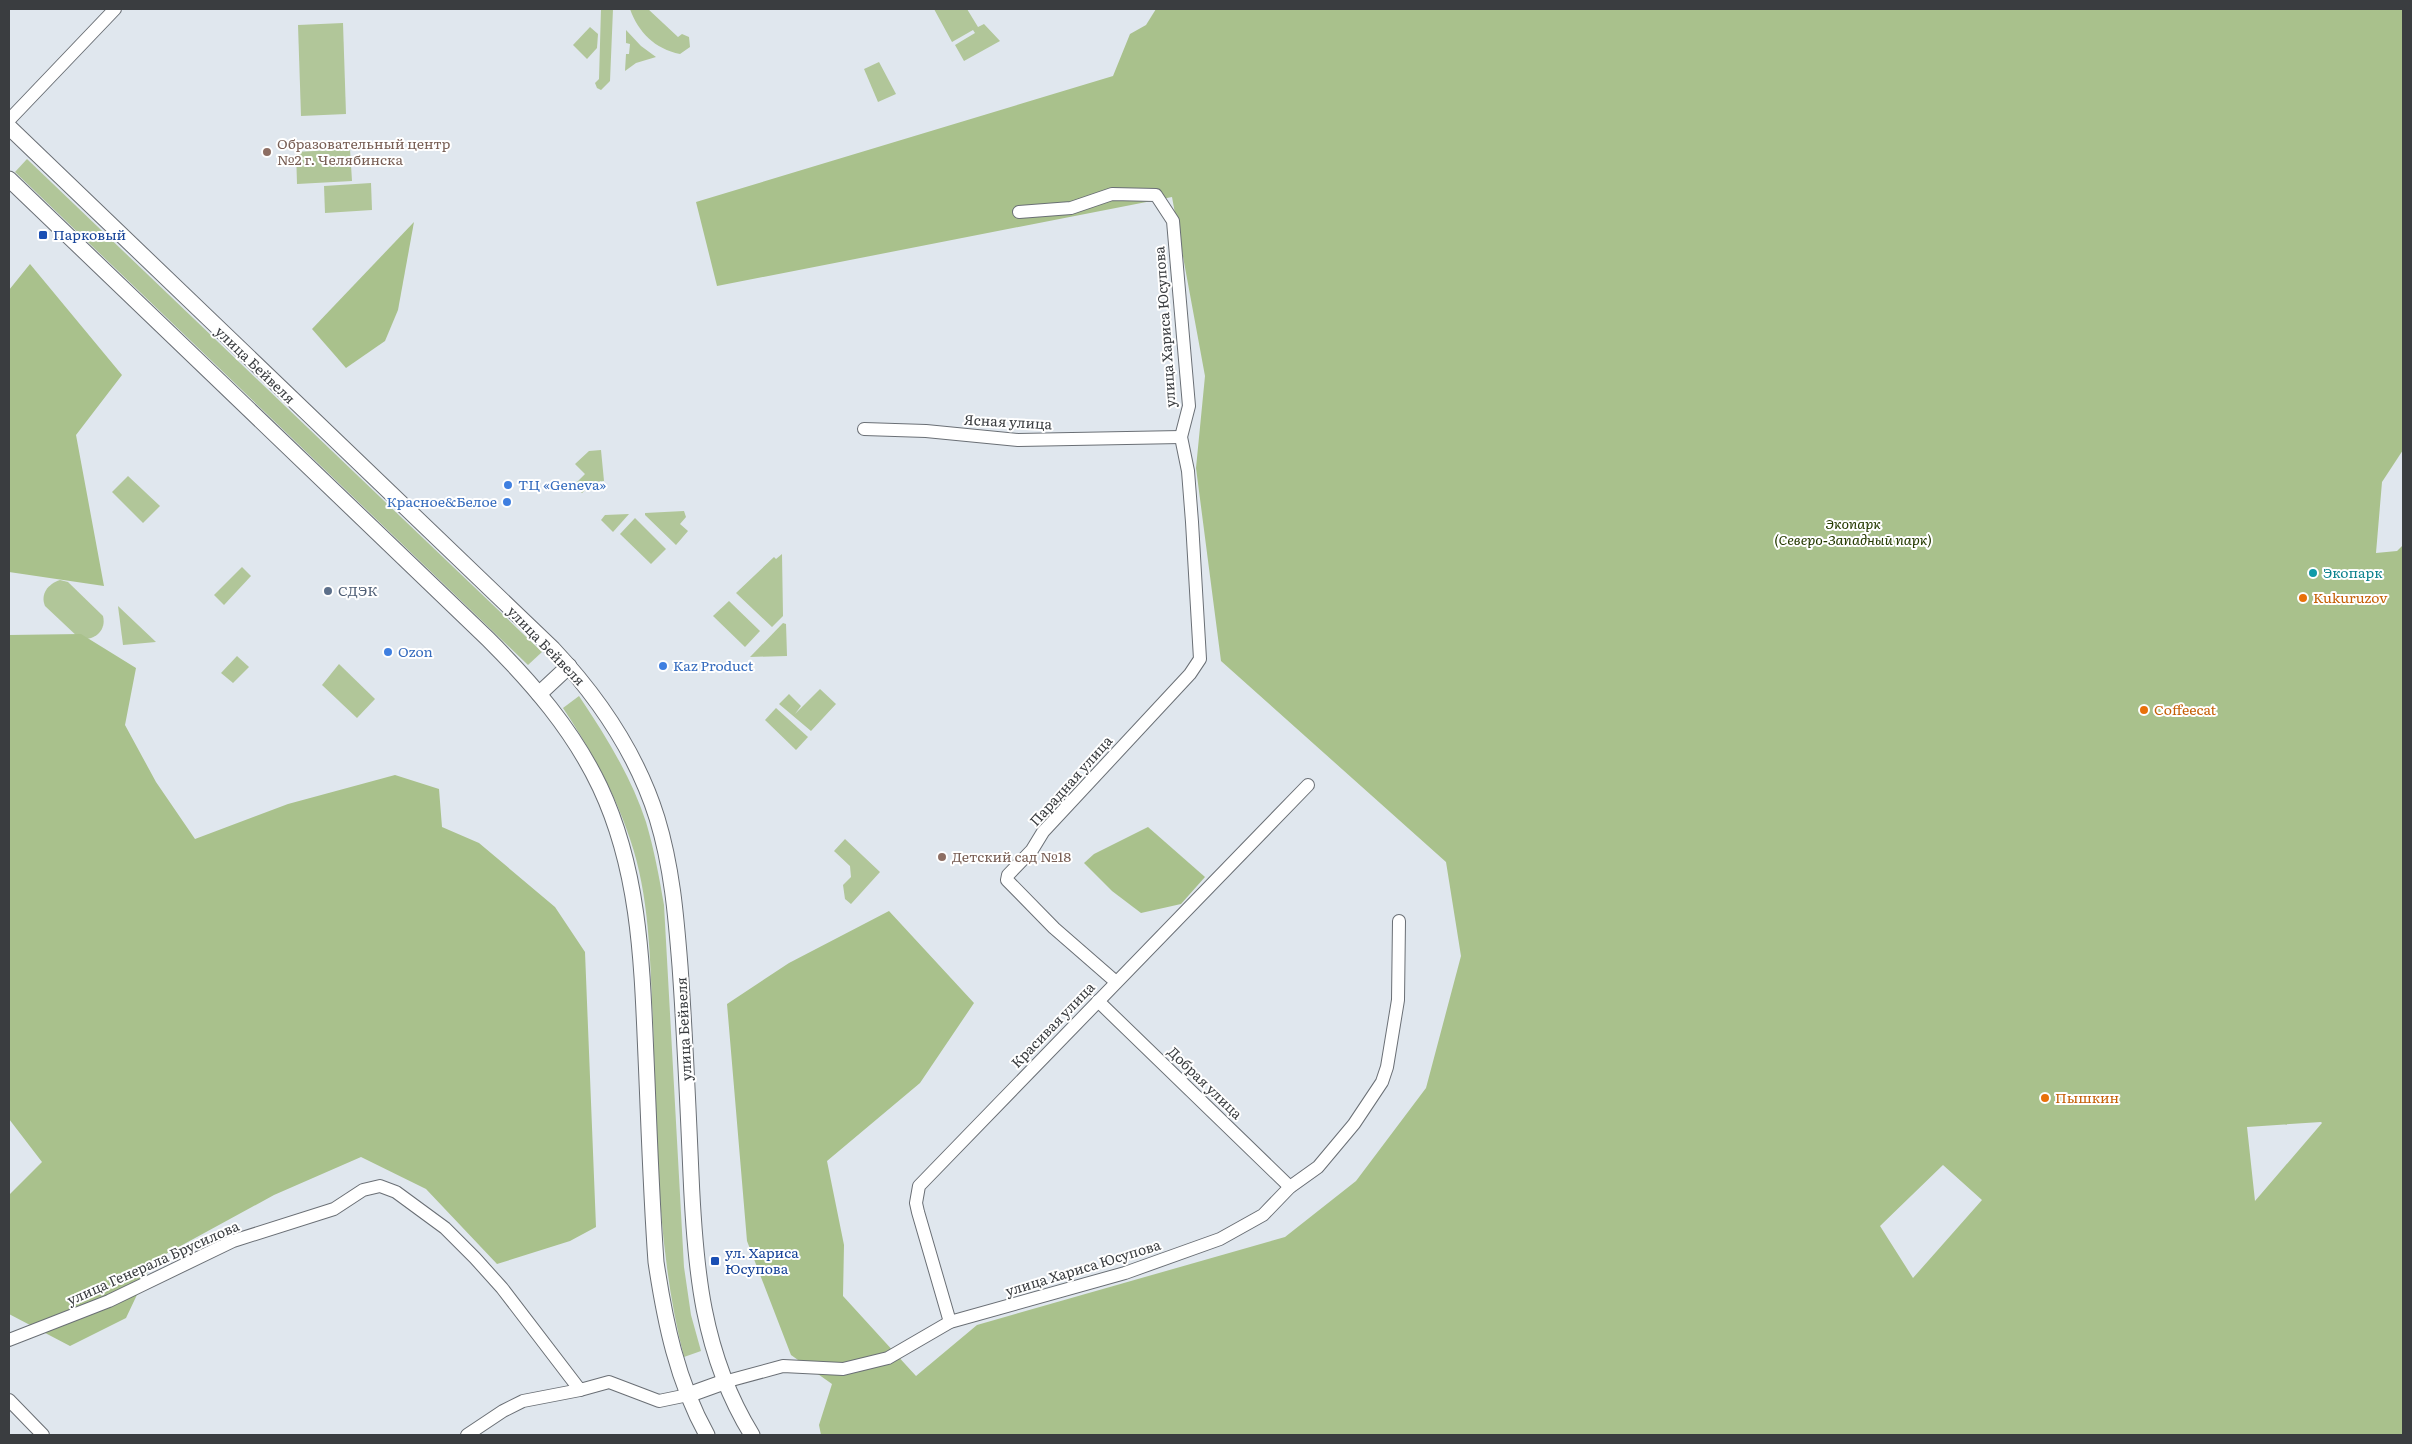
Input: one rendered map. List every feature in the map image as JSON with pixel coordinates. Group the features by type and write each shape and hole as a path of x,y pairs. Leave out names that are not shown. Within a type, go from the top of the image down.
{"main road":[{"name":"улица Бейвеля","path":"9,127 569,666 595,697 617,732 657,817 667,856 674,896 684,1016 694,1242 706,1325 724,1382 752,1435"},
{"path":"9,179 488,639 539,694 569,733 600,788 618,832 631,878 641,952 656,1262 670,1340 688,1395 707,1435"},
{"path":"539,694 569,666"},
{"path":"688,1395 724,1382"}],"street":[{"path":"9,120 115,9"},
{"name":"улица Хариса Юсупова","path":"1019,212 1071,208 1112,194 1156,195 1172,221 1189,406 1181,437 1188,471 1200,659"},
{"name":"Ясная улица","path":"864,429 926,431 1018,440 1181,437"},
{"name":"Парадная улица","path":"1116,982 1054,928 1010,885 1007,880 1008,875 1032,850 1042,832 1183,681 1200,659"},
{"name":"Красивая улица","path":"950,1322 918,1212 916,1203 919,1186 1308,785"},
{"name":"улица Хариса Юсупова","path":"724,1382 784,1366 843,1369 888,1358 950,1322 1125,1273 1220,1239 1263,1215 1290,1187 1318,1167 1354,1124 1382,1082 1387,1067 1398,1000 1399,921"},
{"name":"Добрая улица","path":"1098,1001 1290,1187"},
{"name":"улица Генерала Брусилова","path":"9,1340 110,1301 233,1241 334,1209 363,1190 380,1186 396,1192 445,1228 502,1288 580,1390"},
{"path":"467,1435 503,1411 523,1401 580,1390 609,1382 659,1401 688,1395"},
{"path":"9,1400 43,1435"}],"green space":[{"path":"601,9 613,9 610,81 601,90 597,88 595,83 599,79"},
{"path":"630,9 648,9 678,37 682,34 689,37 690,47 680,54 655,44 638,25"},
{"path":"934,9 967,9 978,27 984,24 1000,41 964,61 955,45 975,33 973,30 952,42"},
{"name":"Экопарк (Северо-Западный парк)","path":"1156,9 2403,9 2403,450 2382,482 2376,553 2397,551 2403,545 2403,1435 821,1435 819,1425 832,1384 791,1355 747,1241 727,1004 789,963 889,911 974,1003 920,1083 827,1161 844,1245 843,1296 916,1376 977,1325 1285,1237 1356,1181 1426,1088 1461,956 1446,862 1221,661 1196,468 1205,376 1172,197 717,286 696,202 1113,76 1130,34 1146,25","holes":["2322,1123 2255,1201 2247,1127","1943,1165 1982,1200 1913,1278 1880,1226"]},
{"path":"343,23 346,114 301,116 298,25"},
{"path":"590,27 598,34 597,48 587,59 573,45"},
{"path":"626,30 641,46 656,57 636,63 625,71 626,54 629,54 630,44 626,43"},
{"path":"879,62 896,94 878,102 864,69"},
{"path":"350,149 352,181 297,184 296,152"},
{"path":"27,159 542,652 528,665 15,172"},
{"path":"371,183 372,210 325,213 324,186"},
{"path":"414,222 398,310 385,341 346,368 312,329"},
{"path":"30,264 122,375 76,435 104,586 9,572 9,290"},
{"path":"601,450 604,481 594,482 582,493 574,485 585,474 575,464 589,451"},
{"path":"128,476 160,506 143,523 112,492"},
{"path":"684,511 686,517 680,524 688,531 676,545 645,515 645,513"},
{"path":"629,514 613,532 601,520 605,515"},
{"path":"635,518 666,549 651,564 620,534"},
{"path":"782,554 783,616 772,627 736,593 774,557 776,559"},
{"path":"242,567 251,576 224,605 214,595"},
{"path":"60,580 68,582 103,616 103,627 97,635 84,639 79,638 45,606 44,594 46,590"},
{"path":"729,601 760,631 745,647 713,616"},
{"path":"118,606 156,642 123,645"},
{"path":"783,623 786,624 787,656 750,657"},
{"path":"81,634 136,668 125,725 156,782 195,839 288,804 395,775 439,789 442,827 479,843 555,907 585,952 596,1227 570,1241 497,1264 426,1189 361,1157 274,1195 153,1261 126,1318 70,1346 9,1314 9,1195 42,1162 9,1119 9,635"},
{"path":"237,656 249,667 233,683 221,673"},
{"path":"339,664 375,699 357,718 322,685"},
{"path":"820,689 836,704 811,731 779,704 789,694 801,706 795,714"},
{"path":"579,696 617,756 640,805 651,842 664,905 684,1267 691,1315 701,1351 684,1357 675,1316 663,1233 657,1148 651,976 648,929 642,883 637,861 617,804 583,739 563,708"},
{"path":"776,708 808,737 796,750 765,720"},
{"path":"1148,827 1205,877 1181,904 1141,913 1112,891 1084,863 1094,854"},
{"path":"845,839 880,872 851,904 845,899 843,885 851,877 850,866 834,851"}],"place":[{"name":"Образовательный центр №2 г. Челябинска","path":"267,152"},
{"name":"Парковый","path":"43,235"},
{"name":"ТЦ «Geneva»","path":"508,485"},
{"name":"Красное&Белое","path":"507,502"},
{"name":"Экопарк","path":"2313,573"},
{"name":"СДЭК","path":"328,591"},
{"name":"Kukuruzov","path":"2303,598"},
{"name":"Ozon","path":"388,652"},
{"name":"Kaz Product","path":"663,666"},
{"name":"Coffeecat","path":"2144,710"},
{"name":"Детский сaд №18","path":"942,857"},
{"name":"Пышкин","path":"2045,1098"},
{"name":"ул. Хариса Юсупова","path":"715,1261"}]}
